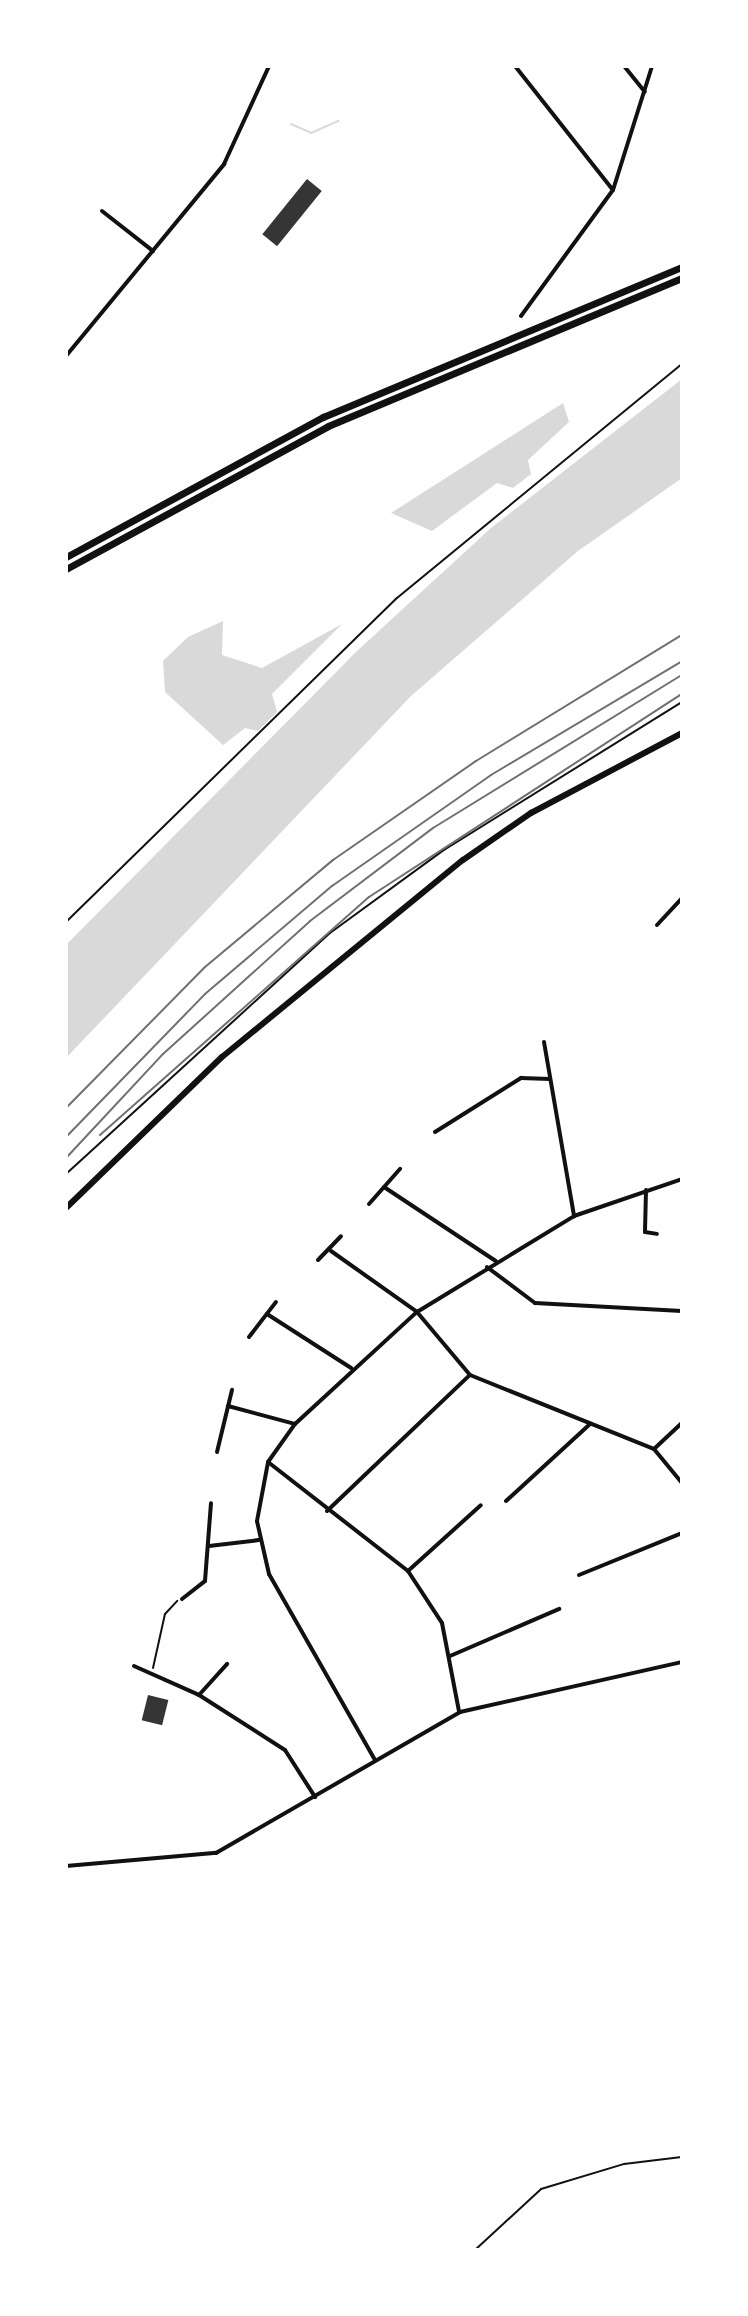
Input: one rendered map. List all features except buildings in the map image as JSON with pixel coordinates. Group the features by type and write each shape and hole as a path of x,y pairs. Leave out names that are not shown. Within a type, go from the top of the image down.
{"highway":[{"path":"66,557 279,437 466,354 682,267"},
{"path":"66,569 230,474 471,363 682,278"}],"main road":[{"path":"66,1208 222,1057 493,838 682,733"}],"street":[{"path":"66,356 224,164 269,66"},
{"path":"515,66 613,190"},
{"path":"624,66 646,94"},
{"path":"521,316 613,190 646,94 652,66"},
{"path":"102,211 153,251"},
{"path":"657,925 682,898"},
{"path":"544,1042 574,1216"},
{"path":"435,1132 521,1078 550,1079"},
{"path":"369,1204 400,1169"},
{"path":"375,1760 269,1574 259,1540 258,1491 268,1462 295,1424 351,1368 417,1312 574,1216 682,1179"},
{"path":"384,1187 497,1262"},
{"path":"646,1189 645,1232 657,1234"},
{"path":"318,1260 331,1251 341,1236"},
{"path":"331,1251 417,1312 470,1375 654,1449 682,1483"},
{"path":"487,1267 535,1303 682,1311"},
{"path":"249,1337 276,1302"},
{"path":"267,1314 351,1368"},
{"path":"327,1511 470,1375"},
{"path":"217,1452 232,1390"},
{"path":"228,1406 295,1424"},
{"path":"654,1449 682,1423"},
{"path":"506,1501 590,1424"},
{"path":"268,1462 327,1511 408,1571 442,1623 460,1712"},
{"path":"182,1599 205,1581 211,1503"},
{"path":"408,1571 481,1505"},
{"path":"579,1575 682,1533"},
{"path":"209,1546 259,1540"},
{"path":"450,1656 559,1609"},
{"path":"66,1866 216,1853 460,1712 682,1662"},
{"path":"199,1695 227,1664"},
{"path":"134,1666 199,1695 285,1750 315,1797"}],"lane":[{"path":"66,922 121,864 237,761 397,598 682,364"},
{"path":"66,1174 330,933 444,850 682,702"},
{"path":"475,2250 541,2189 624,2164 682,2157"}],"path":[{"path":"152,1673 165,1614 182,1599"}],"shaded area":[{"path":"682,379 682,478 578,551 411,696 66,1058 66,945 357,651 491,528"},
{"path":"563,403 569,422 528,460 531,474 513,488 497,483 432,531 391,513"},
{"path":"223,621 222,655 262,668 342,624 272,694 277,712 258,731 245,728 223,745 165,692 163,661 188,637"}],"waterway":[{"path":"291,124 311,133 338,121"}],"railway":[{"path":"66,1108 205,967 333,860 476,761 682,635"},
{"path":"66,1137 205,994 332,886 491,775 682,661"},
{"path":"66,1158 163,1054 310,921 433,828 682,675"},
{"path":"100,1135 369,897 682,694"}]}
